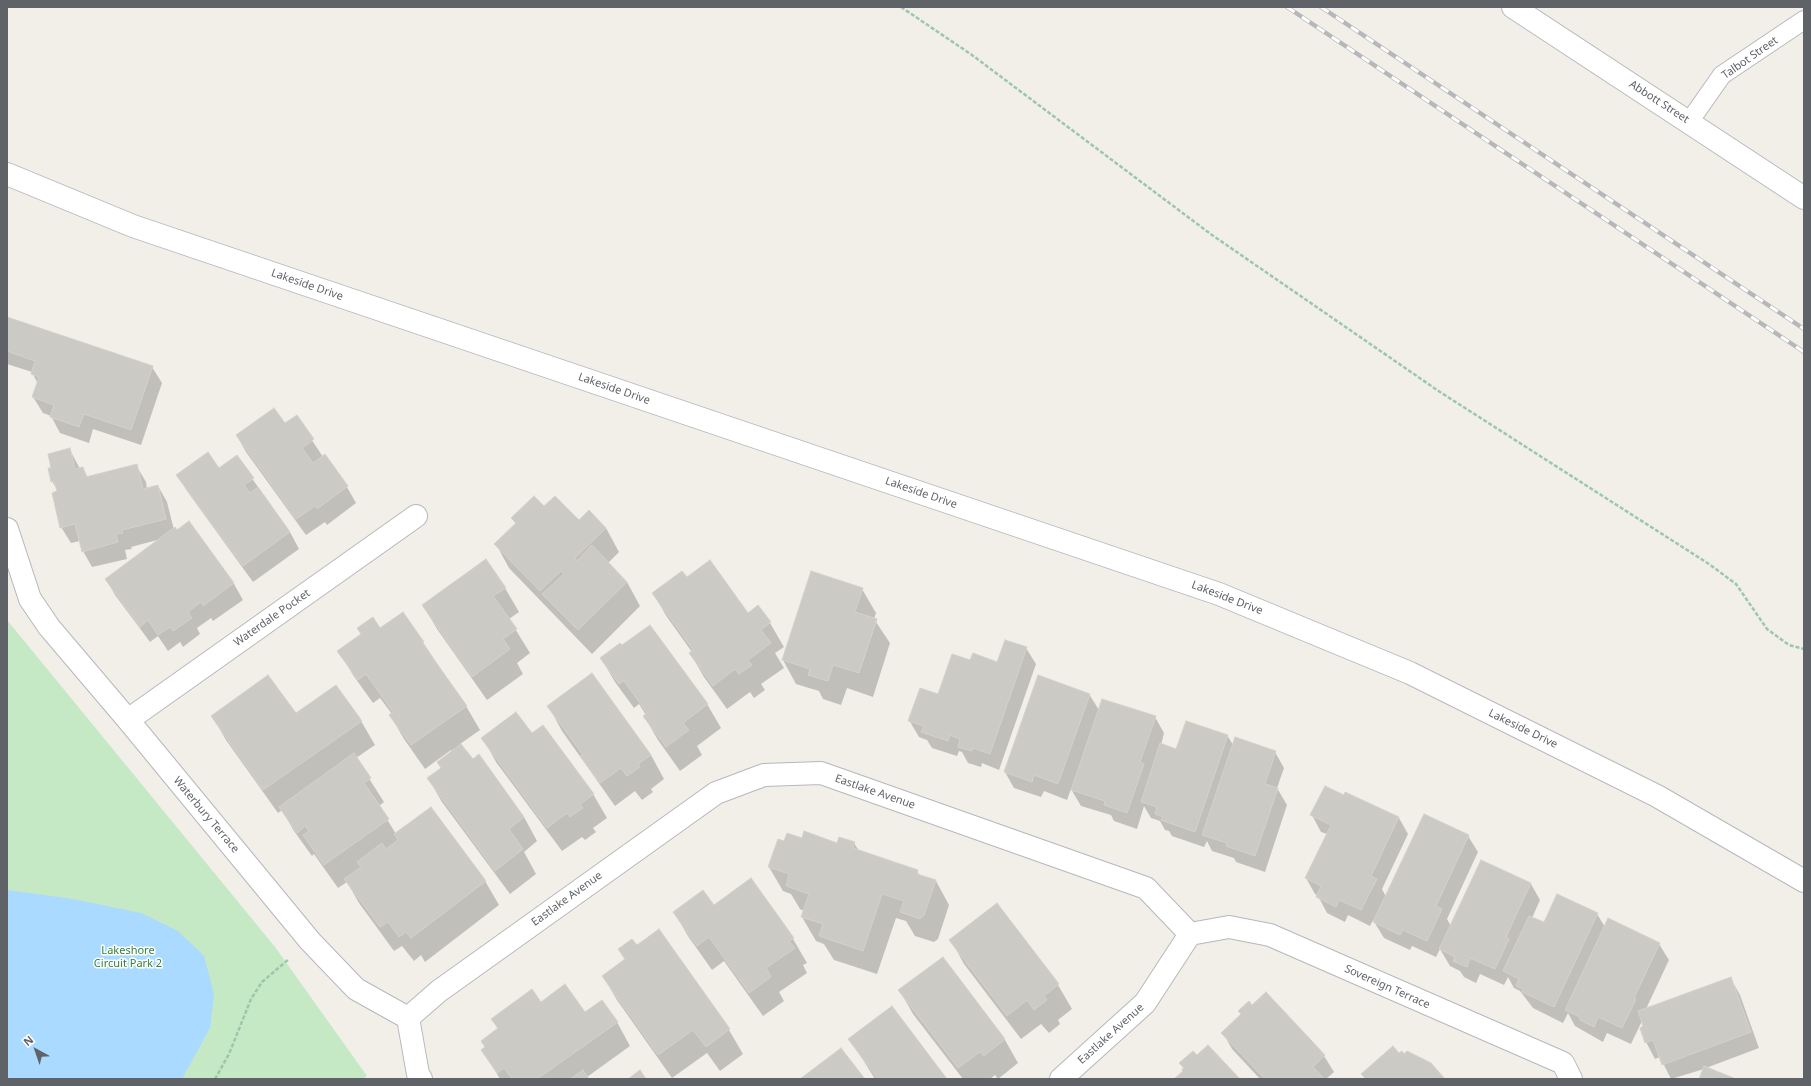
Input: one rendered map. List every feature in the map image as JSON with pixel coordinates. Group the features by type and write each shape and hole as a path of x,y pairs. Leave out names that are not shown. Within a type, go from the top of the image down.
{"street":[{"name":"Abbott Street","path":"1513,7 1804,198"},
{"name":"Lakeside Drive","path":"7,174 133,226 1220,594 1410,673 1657,796 1804,881"},
{"name":"Waterdale Pocket","path":"128,720 416,516"},
{"name":"Waterbury Terrace","path":"7,529 30,599 49,627 128,720 310,941 356,988 408,1018"},
{"name":"Eastlake Avenue","path":"408,1018 439,991 716,793 764,775 821,773 1146,888 1190,934 1145,1003 1061,1079"},
{"name":"Sovereign Terrace","path":"1190,934 1229,927 1270,935 1563,1063 1571,1079"},
{"path":"408,1018 418,1074 421,1079"}],"lane":[{"name":"Talbot Street","path":"1689,122 1722,75 1804,20"}],"path":[{"path":"901,7 972,55 1212,234 1440,392 1725,576 1736,584 1767,629 1789,645 1804,649"},
{"path":"215,1079 229,1054 252,998 262,982 310,941"}],"green space":[{"name":"Lakeshore Circuit Park 2","path":"7,620 275,947 367,1076 363,1079 7,1079"}],"water":[{"path":"7,890 73,899 141,913 178,931 204,956 214,994 210,1028 182,1079 7,1079"}],"building":[{"path":"7,317 153,366 131,430 84,414 79,427 50,417 54,405 32,397 39,377 31,374 35,361 7,351"},
{"path":"274,408 285,423 297,415 314,439 302,448 313,463 325,454 348,486 317,509 315,506 296,519 236,435"},
{"path":"70,448 75,469 83,467 86,477 137,464 143,489 158,485 166,519 122,530 123,533 116,534 118,542 82,552 75,524 60,528 52,493 57,491 54,481 51,482 48,468 51,468 48,454"},
{"path":"208,452 219,468 237,455 254,478 244,485 250,493 258,487 290,532 243,566 176,475"},
{"path":"534,496 544,506 555,496 579,520 589,510 606,528 575,558 577,561 592,545 627,582 578,630 542,594 564,574 561,571 540,591 494,544 516,523 511,518"},
{"path":"189,521 234,583 203,606 201,602 188,612 192,618 173,631 170,627 158,635 148,620 140,627 105,579 175,527 177,530"},
{"path":"486,559 506,588 493,596 517,629 503,639 510,649 472,677 422,605"},
{"path":"710,560 748,613 758,605 771,622 761,630 771,643 748,660 752,665 739,674 735,669 713,686 689,653 693,650 652,593 682,571 687,577"},
{"path":"811,571 863,588 855,612 877,619 859,673 833,665 828,681 808,675 810,669 782,660"},
{"path":"403,612 424,642 422,643 467,706 411,745 389,715 393,712 366,674 358,680 337,651 361,634 357,628 373,617 380,628"},
{"path":"650,625 708,704 683,723 689,730 666,747 643,716 647,713 624,681 619,684 600,658 620,643 622,645"},
{"path":"1005,640 1027,647 990,754 973,748 972,751 958,747 960,739 950,735 948,741 921,732 924,726 908,721 920,688 938,694 952,654 970,660 973,653 997,662"},
{"path":"592,673 651,755 638,764 640,767 627,776 621,768 600,783 580,756 583,755 547,706"},
{"path":"268,675 296,713 336,685 362,721 263,790 211,716"},
{"path":"1038,675 1090,694 1058,784 1034,775 1032,782 1004,772"},
{"path":"1102,699 1156,716 1140,762 1144,764 1127,813 1104,805 1105,801 1071,790"},
{"path":"516,712 532,733 543,725 594,794 580,804 583,808 570,817 567,813 547,828 481,738"},
{"path":"1186,721 1228,735 1195,832 1161,820 1163,817 1155,814 1157,807 1141,802 1160,743 1176,749"},
{"path":"1235,737 1276,751 1265,784 1278,788 1255,856 1226,846 1227,843 1202,835"},
{"path":"461,744 473,759 479,754 524,817 509,829 523,849 495,871 427,778 441,768 437,762"},
{"path":"354,753 371,778 364,783 389,819 324,865 303,835 309,831 305,826 297,833 279,807"},
{"path":"1325,786 1344,795 1345,792 1399,817 1371,876 1377,879 1361,910 1339,900 1336,907 1316,897 1321,886 1305,878 1331,825 1310,815"},
{"path":"431,807 486,881 411,938 406,932 399,937 388,922 380,927 344,879 361,867 357,862 382,843 386,849 398,840 394,834"},
{"path":"1424,814 1469,835 1436,906 1442,909 1427,941 1403,930 1400,935 1373,922"},
{"path":"804,831 837,843 839,837 855,842 853,848 918,870 917,874 936,880 924,915 920,919 900,912 904,901 882,894 863,951 819,936 823,924 801,917 809,894 786,886 789,874 768,867 778,839 784,841 787,833 802,838"},
{"path":"1481,860 1531,883 1506,937 1509,939 1495,969 1470,958 1467,967 1453,961 1455,957 1439,949"},
{"path":"751,878 794,938 789,941 795,948 766,968 771,977 749,993 709,937 697,946 673,912 703,890 714,905"},
{"path":"1557,894 1598,913 1554,1007 1522,992 1523,989 1516,986 1519,979 1503,971 1529,916 1544,922"},
{"path":"997,903 1059,984 1044,996 1047,1000 1034,1010 1027,1000 1007,1016 949,940"},
{"path":"1608,918 1660,943 1634,998 1636,999 1622,1028 1598,1017 1594,1027 1580,1020 1580,1017 1565,1010"},
{"path":"659,929 730,1029 706,1047 693,1030 658,1055 602,976 625,959 618,949 632,939 637,945"},
{"path":"943,957 1005,1039 984,1056 980,1052 958,1068 898,990"},
{"path":"1731,977 1751,1032 1662,1065 1653,1040 1645,1043 1640,1028 1643,1026 1638,1011"},
{"path":"565,984 585,1012 602,1000 618,1022 537,1079 512,1079 504,1068 497,1073 481,1050 485,1047 481,1041 498,1028 491,1019 532,989 541,1002"},
{"path":"1266,992 1325,1055 1313,1067 1324,1079 1265,1079 1221,1033 1241,1014 1238,1011 1249,1001 1252,1005"},
{"path":"892,1006 947,1079 878,1079 848,1039"},
{"path":"1208,1045 1240,1079 1174,1079 1183,1071 1182,1069 1184,1068 1179,1063 1193,1051 1197,1055"},
{"path":"1393,1046 1399,1053 1402,1051 1404,1054 1407,1051 1431,1063 1445,1079 1366,1079 1361,1074"},
{"path":"841,1048 865,1079 800,1079"},
{"path":"1704,1066 1736,1079 1699,1079"},
{"path":"583,1070 589,1079 570,1079"},
{"path":"640,1070 646,1079 628,1079"}],"railway":[{"path":"1287,7 1804,352"},
{"path":"1321,7 1804,329"}]}
